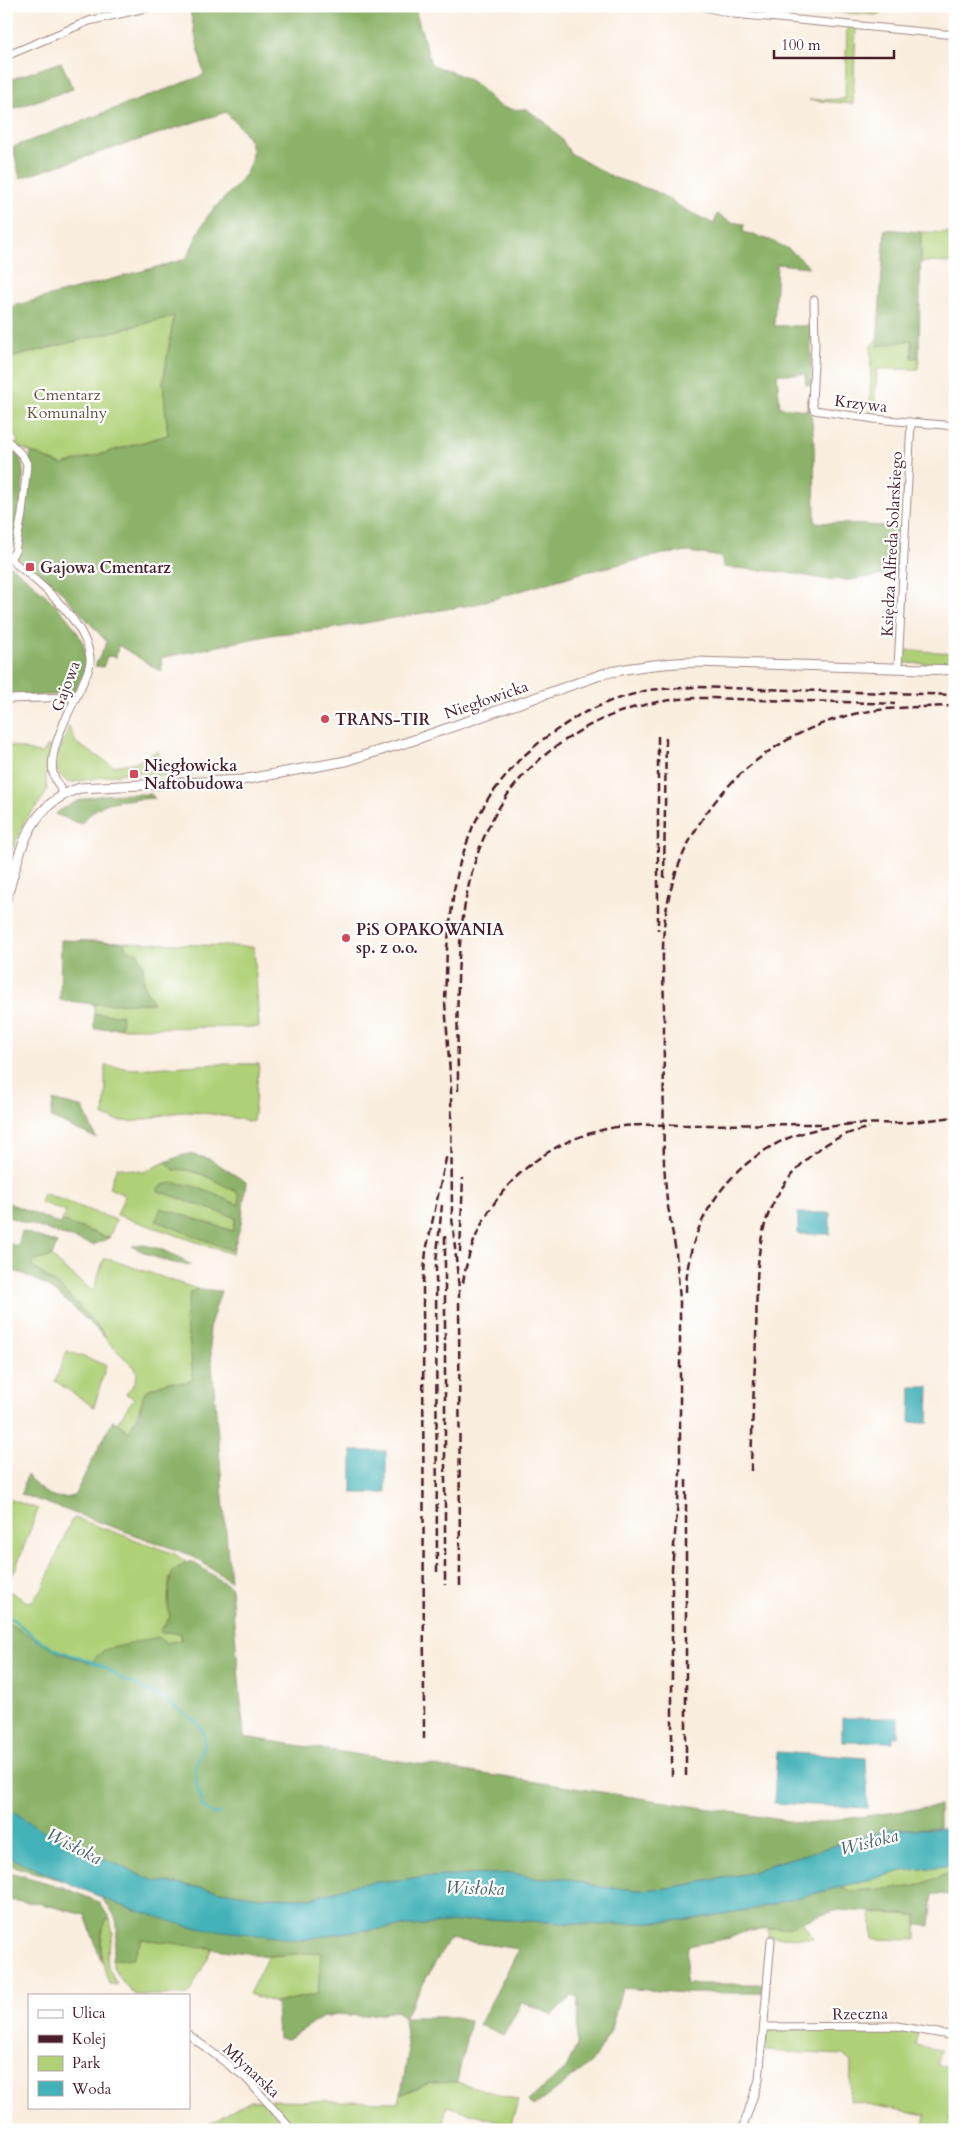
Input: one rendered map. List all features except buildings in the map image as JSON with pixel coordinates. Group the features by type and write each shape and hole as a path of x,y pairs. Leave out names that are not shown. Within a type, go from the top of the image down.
{"street":[{"path":"6,56 89,21 154,6"},
{"path":"701,6 734,14 955,35"},
{"name":"Krzywa","path":"814,300 815,345 812,402 814,410 955,426"},
{"name":"Księdza Alfreda Solarskiego","path":"898,667 911,422"},
{"path":"6,439 25,457 26,464 21,519 15,551 8,557"},
{"name":"Gajowa","path":"8,557 62,606 84,638 89,652 90,666 53,756 54,776 63,794"},
{"name":"Niegłowicka","path":"6,900 26,835 35,821 50,804 63,794 80,788 242,780 346,761 599,676 633,667 668,662 955,670"},
{"path":"6,699 76,697"},
{"path":"742,2130 759,2080 765,2027 766,1980 771,1940"},
{"name":"Rzeczna","path":"765,2027 897,2026 955,2036"},
{"name":"Młynarska","path":"190,2036 246,2078 292,2130"}],"green space":[{"path":"189,6 414,6 431,64 469,80 500,106 526,109 545,122 563,141 570,153 612,177 655,191 684,209 714,224 717,214 730,222 744,224 743,232 779,244 801,259 809,267 777,264 774,326 811,326 811,385 806,385 805,374 777,374 780,407 807,410 807,398 809,397 814,440 815,522 901,527 899,573 850,580 823,579 791,573 724,567 721,557 689,552 663,554 578,574 476,604 330,629 276,634 161,658 162,672 118,645 116,657 107,656 103,667 95,666 107,642 55,585 51,589 16,557 31,452 62,465 168,435 163,382 174,316 6,359 6,308 186,259 207,217 248,170 252,149 246,135 226,112 20,178 13,147 204,75"},
{"path":"736,6 879,6 880,15"},
{"path":"847,26 856,27 853,104 809,100 845,99"},
{"path":"61,62 73,89 6,111 6,81"},
{"path":"885,229 921,232 919,357 912,358 912,340 877,346"},
{"path":"921,232 955,233 955,263 921,262"},
{"name":"Cmentarz Komunalny","path":"174,316 163,382 168,435 62,465 16,446 18,440 6,427 6,359"},
{"path":"878,338 878,346 912,340 912,357 919,357 918,369 877,369 874,417 870,416 871,346"},
{"path":"6,442 20,459 23,473 20,510 10,555 6,552"},
{"path":"6,562 43,593 68,619 78,633 84,647 86,661 83,674 74,694 6,697"},
{"path":"903,650 955,653 955,664 904,663"},
{"path":"69,726 76,743 113,766 137,762 157,751 164,763 171,768 174,765 174,772 171,777 131,772 68,783 57,772 57,758"},
{"path":"8,745 42,754 49,745 49,773 46,775 47,790 44,797 24,822 8,860 6,860 6,750"},
{"path":"113,794 151,794 155,798 123,800 106,804 89,815 81,824 55,814 67,806 90,797"},
{"path":"61,940 123,942 127,950 138,953 143,965 144,986 153,1003 94,1004 60,1000"},
{"path":"123,942 254,947 259,1027 121,1028 121,1015 94,1014 94,1004 152,1003 144,986 143,965 127,950"},
{"path":"94,1014 122,1015 121,1028 94,1029"},
{"path":"218,1064 259,1064 253,1122 194,1112 173,1113 135,1121 114,1120 102,1115 104,1113 106,1086 105,1066 134,1069"},
{"path":"53,1100 83,1108 96,1138 51,1118"},
{"path":"189,1154 210,1159 246,1182 241,1224 233,1251 156,1221 161,1208 233,1231 236,1218 158,1191 159,1187 178,1183 199,1188 239,1205 239,1193 199,1173 182,1169 174,1170 166,1162"},
{"path":"166,1162 174,1170 191,1171 239,1193 240,1205 186,1185 165,1194 236,1218 233,1231 161,1209 157,1221 233,1251 232,1254 117,1215 125,1195 109,1188 117,1167 144,1172"},
{"path":"43,1193 116,1220 109,1238 62,1221 66,1212 40,1202"},
{"path":"6,1202 60,1224 62,1221 109,1238 93,1245 8,1217 6,1221"},
{"path":"22,1231 57,1243 52,1256 34,1261 31,1266 63,1290 100,1329 106,1338 61,1296 36,1280 6,1269 6,1243 18,1246"},
{"path":"144,1245 161,1249 192,1265 161,1259 132,1246"},
{"path":"52,1256 62,1267 93,1291 104,1259 112,1260 197,1289 190,1293 185,1320 190,1345 193,1379 185,1383 168,1382 149,1389 129,1432 117,1423 134,1398 126,1394 136,1379 135,1368 112,1346 71,1299 31,1266 34,1261"},
{"path":"197,1289 221,1291 209,1328 230,1581 191,1555 21,1494 27,1475 48,1494 60,1498 74,1496 113,1420 129,1432 139,1414 144,1393 149,1389 168,1382 185,1383 193,1379 190,1345 185,1320 190,1293"},
{"path":"67,1351 106,1365 94,1407 55,1381"},
{"path":"6,1498 38,1509 15,1570 6,1588"},
{"path":"75,1518 175,1554 186,1562 169,1579 168,1606 170,1617 162,1628 167,1633 181,1634 181,1640 166,1643 158,1638 90,1663 59,1653 6,1622 6,1589 27,1602 32,1601 42,1590 71,1521"},
{"path":"191,1561 231,1587 244,1737 808,1824 939,1806 939,1828 891,1829 775,1863 750,1873 668,1888 639,1890 601,1887 562,1878 539,1879 513,1873 426,1877 358,1884 313,1898 259,1897 151,1880 40,1829 6,1807 6,1622 59,1653 90,1663 104,1650 157,1637 166,1643 181,1640 181,1634 170,1632 164,1634 160,1632 170,1617 168,1593 173,1570"},
{"path":"6,1855 19,1862 67,1882 6,1864"},
{"path":"955,1865 955,1872 913,1887 852,1891 840,1887 903,1871"},
{"path":"6,1871 65,1888 99,1902 110,1919 105,1920 101,1936 101,1960 85,1915 38,1903 6,1900"},
{"path":"950,1873 955,1876 955,1895 933,1894 930,1926 917,1925 917,1915 839,1910 817,1916 790,1927 748,1930 730,1938 688,1946 685,1984 763,1984 762,1993 685,1993 622,1988 610,2032 591,2063 533,2107 528,2101 566,2069 577,2045 578,1997 572,1996 553,2015 522,2002 504,2035 479,2025 519,1949 449,1939 404,2017 396,2011 361,2016 337,2014 323,2017 288,2039 278,2038 276,2003 318,1994 321,1952 268,1956 142,1939 133,1958 112,1960 117,1933 116,1920 113,1913 99,1896 117,1904 302,1940 346,1932 488,1919 602,1925 687,1920 753,1909 840,1887 852,1891 913,1887"},
{"path":"871,1913 917,1915 916,1940 873,1939"},
{"path":"105,1919 110,1919 113,1934 107,1956 108,1967 117,1985 109,1984 102,1959 101,1945"},
{"path":"802,1922 814,1938 768,1937 768,1929 790,1927"},
{"path":"142,1939 213,1948 189,1994 134,1994 118,1975 112,1960 133,1958"},
{"path":"321,1952 318,1994 276,2003 249,1994 268,1956"},
{"path":"404,2017 456,2017 470,2021 457,2082 430,2083 401,2094 408,2054"},
{"path":"771,2029 896,2029 918,2032 915,2045 941,2050 937,2065 955,2067 955,2089 949,2120 955,2122 955,2130 923,2130 926,2115 850,2101 851,2062 843,2055 765,2051 766,2032"},
{"path":"457,2082 518,2100 511,2125 447,2106 441,2130 296,2130 270,2100 399,2102 401,2094 430,2083"},
{"path":"251,2100 263,2100 288,2130 199,2130"}],"water":[{"path":"798,1213 830,1213 830,1234 798,1234"},
{"path":"911,1387 929,1387 928,1423 910,1422"},
{"path":"352,1451 386,1451 386,1493 352,1493"},
{"path":"842,1718 898,1718 898,1736 893,1736 893,1742 842,1742"},
{"path":"777,1752 866,1758 868,1808 774,1803"},
{"name":"Wisłoka","path":"6,1807 40,1829 151,1880 259,1897 313,1898 358,1884 426,1877 513,1873 539,1879 562,1878 601,1887 639,1890 668,1888 750,1873 775,1863 891,1829 955,1829 955,1865 903,1871 753,1909 687,1920 602,1925 488,1919 346,1932 302,1940 189,1927 117,1904 19,1862 6,1855"}],"waterway":[{"path":"6,1614 39,1640 54,1649 103,1666 125,1681 164,1699 195,1721 202,1729 205,1742 196,1766 196,1780 202,1806 213,1814 221,1813"}],"railway":[{"path":"460,1586 459,1289 452,1217 451,1088 445,1002 447,948 454,890 460,862 473,826 489,797 519,760 542,740 579,715 613,700 648,690 696,687 955,695"},
{"path":"458,1091 460,947 466,900 477,856 496,814 523,776 574,734 614,714 657,702 705,698 895,704"},
{"path":"672,1776 672,1569 680,1477 680,1300 676,1252 667,1201 664,1164 663,955 665,918 673,882 686,849 703,818 725,790 750,766 779,745 811,728 859,713 900,708 955,706"},
{"path":"664,878 666,735"},
{"path":"658,736 658,930"},
{"path":"846,1124 903,1123 955,1117"},
{"path":"463,1283 469,1256 479,1230 492,1206 508,1185 550,1151 575,1139 602,1130 633,1125 821,1124"},
{"path":"686,1292 693,1244 702,1222 728,1182 745,1165 764,1151 786,1139 819,1129 853,1124"},
{"path":"751,1471 758,1266 766,1221 774,1201 787,1180 805,1161 826,1144 843,1136 869,1128"},
{"path":"424,1739 423,1283 426,1251 447,1154"},
{"path":"460,1252 463,1178"},
{"path":"437,1572 436,1263 442,1205"},
{"path":"445,1236 445,1585"},
{"path":"686,1477 686,1776"}],"place":[{"name":"Gajowa Cmentarz","path":"30,567"},
{"name":"TRANS-TIR","path":"325,719"},
{"name":"Niegłowicka Naftobudowa","path":"134,774"},
{"name":"PiS OPAKOWANIA sp. z o.o.","path":"346,938"}]}
